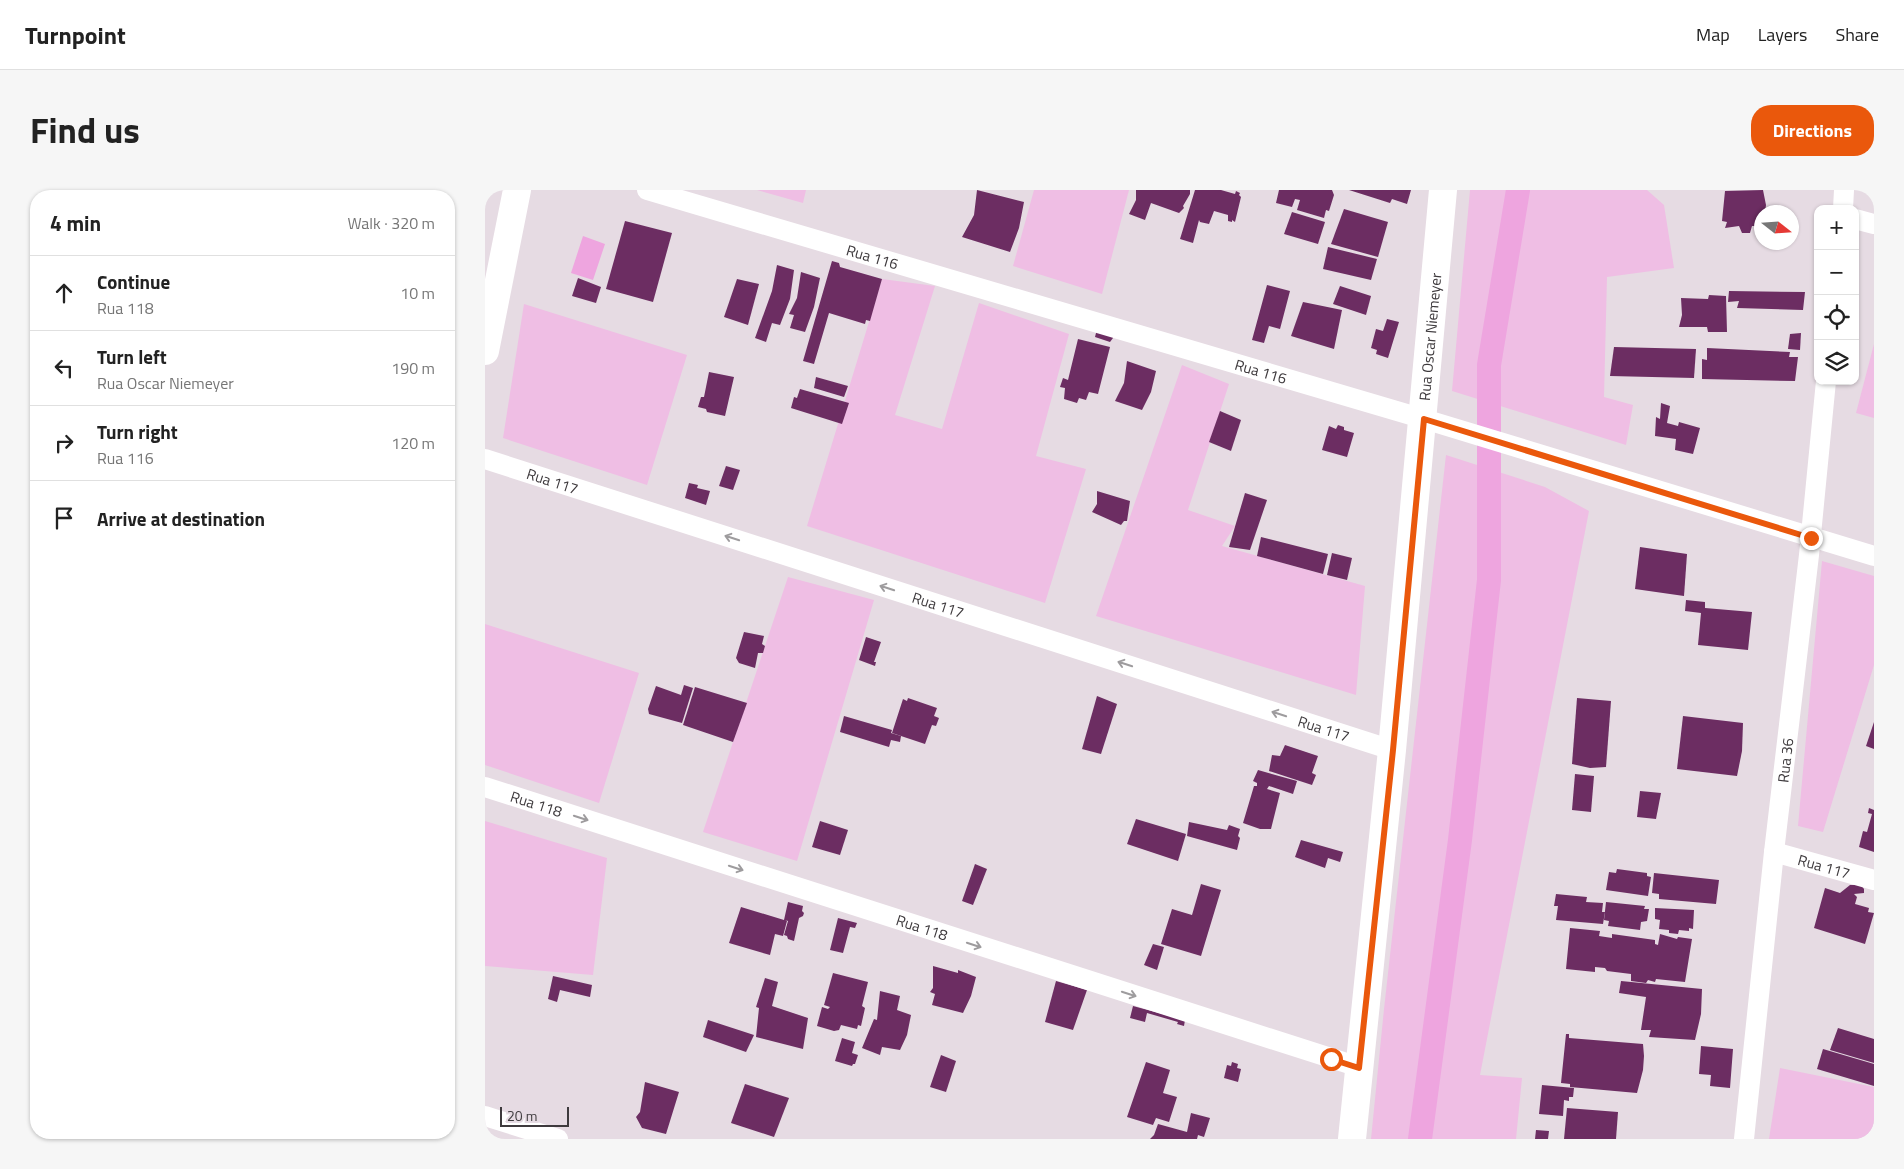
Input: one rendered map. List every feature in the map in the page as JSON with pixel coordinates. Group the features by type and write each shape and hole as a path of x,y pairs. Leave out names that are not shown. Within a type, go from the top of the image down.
{"street":[{"path":"485,351 517,190"},
{"name":"Rua 116","path":"647,190 1424,419 1874,556"},
{"name":"Rua Oscar Niemeyer","path":"1352,1139 1393,750 1443,190"},
{"path":"1843,205 1844,190"},
{"path":"1859,220 1874,224"},
{"name":"Rua 36","path":"1744,1139 1774,852 1811,538 1826,385"},
{"name":"Rua 117","path":"485,459 1393,750"},
{"name":"Rua 118","path":"485,787 1359,1068"},
{"name":"Rua 117","path":"1774,852 1874,880"},
{"path":"485,1116 558,1139"}],"shaded area":[{"path":"757,190 806,190 803,203"},
{"path":"1034,190 1129,190 1102,294 1013,266"},
{"path":"1470,190 1647,190 1664,205 1674,268 1607,277 1604,397 1633,405 1626,445 1452,391"},
{"path":"583,236 605,244 593,280 571,273"},
{"path":"882,279 935,286 895,415 942,429 979,303 1069,334 1036,456 1086,469 1045,603 807,526"},
{"path":"524,304 687,355 647,485 503,438"},
{"path":"1874,344 1874,418 1856,413"},
{"path":"1182,365 1229,384 1188,510 1235,526 1222,546 1365,586 1356,695 1096,616"},
{"path":"1446,455 1545,487 1589,511 1480,1075 1522,1078 1516,1139 1371,1139 1384,1009"},
{"path":"1822,561 1874,576 1874,665 1823,832 1798,826"},
{"path":"788,577 874,600 797,861 703,832"},
{"path":"485,624 639,673 599,803 485,765"},
{"path":"485,821 607,858 593,975 485,966"},
{"path":"1780,1068 1874,1087 1874,1139 1769,1139"}],"building":[{"path":"977,190 1024,202 1019,228 1010,252 962,237 974,215"},
{"path":"1136,190 1190,190 1190,194 1183,206 1184,208 1179,213 1151,203 1145,220 1129,214 1136,200"},
{"path":"1195,190 1221,190 1235,194 1236,191 1240,193 1241,197 1235,222 1232,220 1232,222 1228,221 1228,215 1214,211 1209,224 1199,220 1193,243 1180,239"},
{"path":"1279,190 1332,190 1334,195 1329,211 1326,210 1324,218 1297,210 1300,200 1295,199 1292,207 1276,203"},
{"path":"1349,190 1411,190 1407,204 1392,199 1390,203"},
{"path":"1763,190 1766,205 1754,205 1754,226 1752,226 1750,233 1742,233 1739,226 1725,228 1727,222 1722,221 1725,191"},
{"path":"1344,209 1388,222 1378,257 1331,244"},
{"path":"1292,212 1325,222 1318,244 1284,234"},
{"path":"625,221 672,233 653,302 606,289"},
{"path":"1328,247 1377,259 1371,280 1323,269"},
{"path":"832,261 839,263 840,267 882,279 870,321 866,320 865,324 829,313 814,364 803,361"},
{"path":"777,265 794,270 790,299 780,325 772,323 766,342 755,338 772,291"},
{"path":"801,272 820,278 814,307 805,332 790,328 794,315 789,314 797,298"},
{"path":"578,278 601,287 596,303 572,296"},
{"path":"737,279 759,284 748,325 724,317"},
{"path":"1267,285 1290,291 1280,329 1269,326 1264,343 1252,340"},
{"path":"1340,286 1371,296 1366,315 1333,304"},
{"path":"1729,291 1805,292 1803,310 1737,308 1739,301 1728,302"},
{"path":"1709,295 1726,296 1727,332 1708,332 1707,327 1679,327 1682,315 1681,298 1708,299"},
{"path":"1303,302 1342,310 1334,349 1291,336"},
{"path":"1387,319 1399,322 1388,358 1376,354 1377,350 1371,348 1376,329 1383,331"},
{"path":"1097,329 1113,334 1110,342 1095,337"},
{"path":"1801,333 1800,350 1788,349 1790,334"},
{"path":"1078,339 1110,347 1098,394 1089,392 1086,400 1079,398 1077,403 1064,399 1065,388 1060,387 1063,378 1068,380"},
{"path":"1614,347 1696,349 1694,378 1610,376"},
{"path":"1707,348 1790,352 1789,357 1798,357 1795,381 1702,379 1702,359 1707,360"},
{"path":"1127,361 1156,371 1151,392 1142,410 1115,401 1124,383"},
{"path":"709,372 734,377 725,416 707,412 706,409 698,407 701,397 704,397"},
{"path":"816,377 848,386 844,397 814,388"},
{"path":"800,389 849,403 842,424 791,408 794,397 797,398"},
{"path":"1661,403 1670,406 1667,423 1678,426 1679,422 1700,428 1693,454 1675,450 1676,439 1655,436 1656,417 1660,419"},
{"path":"1220,411 1241,420 1231,451 1209,442"},
{"path":"1338,425 1344,427 1344,430 1354,433 1347,457 1322,450 1329,426 1336,429"},
{"path":"726,466 740,470 733,490 719,486"},
{"path":"689,483 698,485 697,488 710,491 706,505 685,498"},
{"path":"1097,491 1130,501 1127,521 1124,521 1121,525 1092,512 1097,504"},
{"path":"1245,493 1267,500 1250,550 1229,547"},
{"path":"1261,537 1328,554 1323,574 1257,556"},
{"path":"1640,547 1687,554 1684,596 1635,589"},
{"path":"1332,553 1352,558 1347,580 1327,575"},
{"path":"1686,600 1705,602 1705,608 1752,612 1748,650 1698,645 1701,613 1685,611"},
{"path":"744,632 764,636 762,644 765,646 763,653 758,653 755,668 739,663 736,658"},
{"path":"866,637 881,642 874,662 876,662 875,666 859,660"},
{"path":"684,685 693,688 682,723 649,714 648,709 656,686 681,695"},
{"path":"695,687 747,703 733,742 683,725"},
{"path":"1097,696 1117,704 1101,754 1082,749"},
{"path":"908,698 937,708 934,716 939,718 936,726 932,725 925,744 892,733 903,699 907,701"},
{"path":"1577,698 1611,701 1606,767 1590,768 1572,764"},
{"path":"844,716 892,730 891,733 901,736 900,742 891,740 889,747 840,732"},
{"path":"1683,716 1743,723 1742,751 1737,776 1677,769"},
{"path":"1874,722 1874,749 1866,746"},
{"path":"1285,745 1318,756 1312,773 1316,775 1312,785 1269,771 1272,755 1280,756"},
{"path":"1258,770 1297,781 1293,794 1269,786 1267,789 1280,793 1271,829 1260,829 1243,823 1254,786 1257,786 1257,783 1253,781"},
{"path":"1575,774 1594,776 1591,812 1572,810"},
{"path":"1640,791 1661,793 1656,819 1637,817"},
{"path":"1869,808 1874,810 1874,852 1859,847 1863,831 1867,832 1872,814 1868,813"},
{"path":"1136,819 1186,834 1178,861 1127,844"},
{"path":"820,821 848,830 840,855 812,847"},
{"path":"1189,822 1227,830 1229,825 1240,829 1237,850 1187,836"},
{"path":"1301,840 1343,852 1340,862 1328,858 1325,868 1295,857"},
{"path":"975,864 987,869 973,905 962,901"},
{"path":"1617,869 1647,873 1647,876 1651,877 1648,896 1606,890 1609,872 1616,873"},
{"path":"1654,873 1719,880 1716,904 1659,899 1659,894 1652,893"},
{"path":"1201,884 1221,890 1201,956 1161,944 1172,909 1192,915"},
{"path":"1850,885 1861,885 1864,889 1864,893 1854,894 1857,897 1855,904 1869,908 1868,912 1874,913 1865,944 1814,928 1825,888 1840,893"},
{"path":"1556,894 1587,897 1586,902 1603,903 1602,912 1605,912 1603,924 1556,920 1558,906 1554,906"},
{"path":"788,902 803,906 802,911 804,913 799,918 794,941 784,935 788,921 785,920 787,921 783,936 775,934 770,955 729,943 741,907 784,920"},
{"path":"1606,902 1645,906 1644,909 1649,909 1647,921 1641,922 1640,930 1608,926 1609,921 1604,920"},
{"path":"1655,908 1694,910 1693,929 1689,928 1689,931 1679,930 1678,934 1669,933 1669,930 1659,929 1660,920 1655,919"},
{"path":"838,918 857,923 855,928 850,927 843,953 830,950"},
{"path":"1570,928 1600,931 1599,936 1612,938 1612,934 1655,940 1655,944 1658,945 1660,934 1677,939 1678,937 1692,939 1685,982 1656,979 1655,982 1648,980 1646,983 1631,981 1631,974 1607,971 1605,968 1595,967 1595,972 1566,969"},
{"path":"1153,944 1164,947 1157,970 1144,965"},
{"path":"933,966 958,973 958,970 976,977 971,996 963,1013 932,1005 935,994 930,992 933,988"},
{"path":"833,973 868,982 862,1006 865,1008 861,1026 858,1025 857,1029 841,1025 839,1030 834,1031 817,1026 822,1007 828,1009 830,1007 824,1005"},
{"path":"553,976 592,985 590,997 560,990 557,1002 548,999"},
{"path":"765,978 778,982 772,1006 808,1018 803,1049 756,1037 759,1008 756,1007"},
{"path":"1056,981 1087,990 1073,1030 1045,1022"},
{"path":"1621,981 1702,989 1701,1014 1695,1040 1649,1037 1651,1030 1641,1030 1646,997 1619,993"},
{"path":"880,991 900,996 897,1010 911,1015 907,1035 900,1050 882,1047 880,1055 862,1048 874,1019 877,1020"},
{"path":"1133,1006 1185,1020 1184,1026 1177,1024 1178,1022 1147,1013 1145,1022 1130,1018"},
{"path":"708,1020 754,1035 746,1052 703,1037"},
{"path":"1838,1028 1874,1039 1874,1063 1830,1050"},
{"path":"1566,1034 1569,1034 1569,1038 1643,1044 1643,1070 1637,1093 1570,1087 1570,1084 1561,1083"},
{"path":"842,1038 855,1042 852,1053 858,1055 855,1064 852,1066 835,1061"},
{"path":"1701,1046 1733,1049 1730,1088 1710,1086 1711,1075 1699,1074"},
{"path":"1823,1049 1874,1064 1874,1086 1817,1069"},
{"path":"941,1055 956,1061 946,1092 930,1087"},
{"path":"1146,1062 1170,1070 1163,1093 1177,1097 1169,1122 1156,1118 1153,1125 1127,1117"},
{"path":"1232,1062 1238,1064 1237,1068 1241,1069 1238,1082 1224,1078 1227,1065 1231,1066"},
{"path":"645,1082 679,1092 666,1134 642,1128 636,1117 640,1112"},
{"path":"745,1084 789,1098 774,1137 731,1123"},
{"path":"1542,1085 1574,1088 1573,1097 1569,1097 1569,1101 1564,1100 1563,1116 1539,1114"},
{"path":"1567,1108 1618,1112 1616,1139 1564,1139"},
{"path":"1191,1113 1210,1118 1204,1137 1198,1135 1197,1139 1150,1139 1154,1135 1158,1124 1187,1132"},
{"path":"1536,1130 1549,1131 1548,1139 1535,1139"}],"waterway":[{"path":"1420,1139 1460,840 1489,580 1489,365 1518,190"}],"route":[{"path":"1331,1059 1359,1068 1393,750 1424,419 1811,538"}]}
